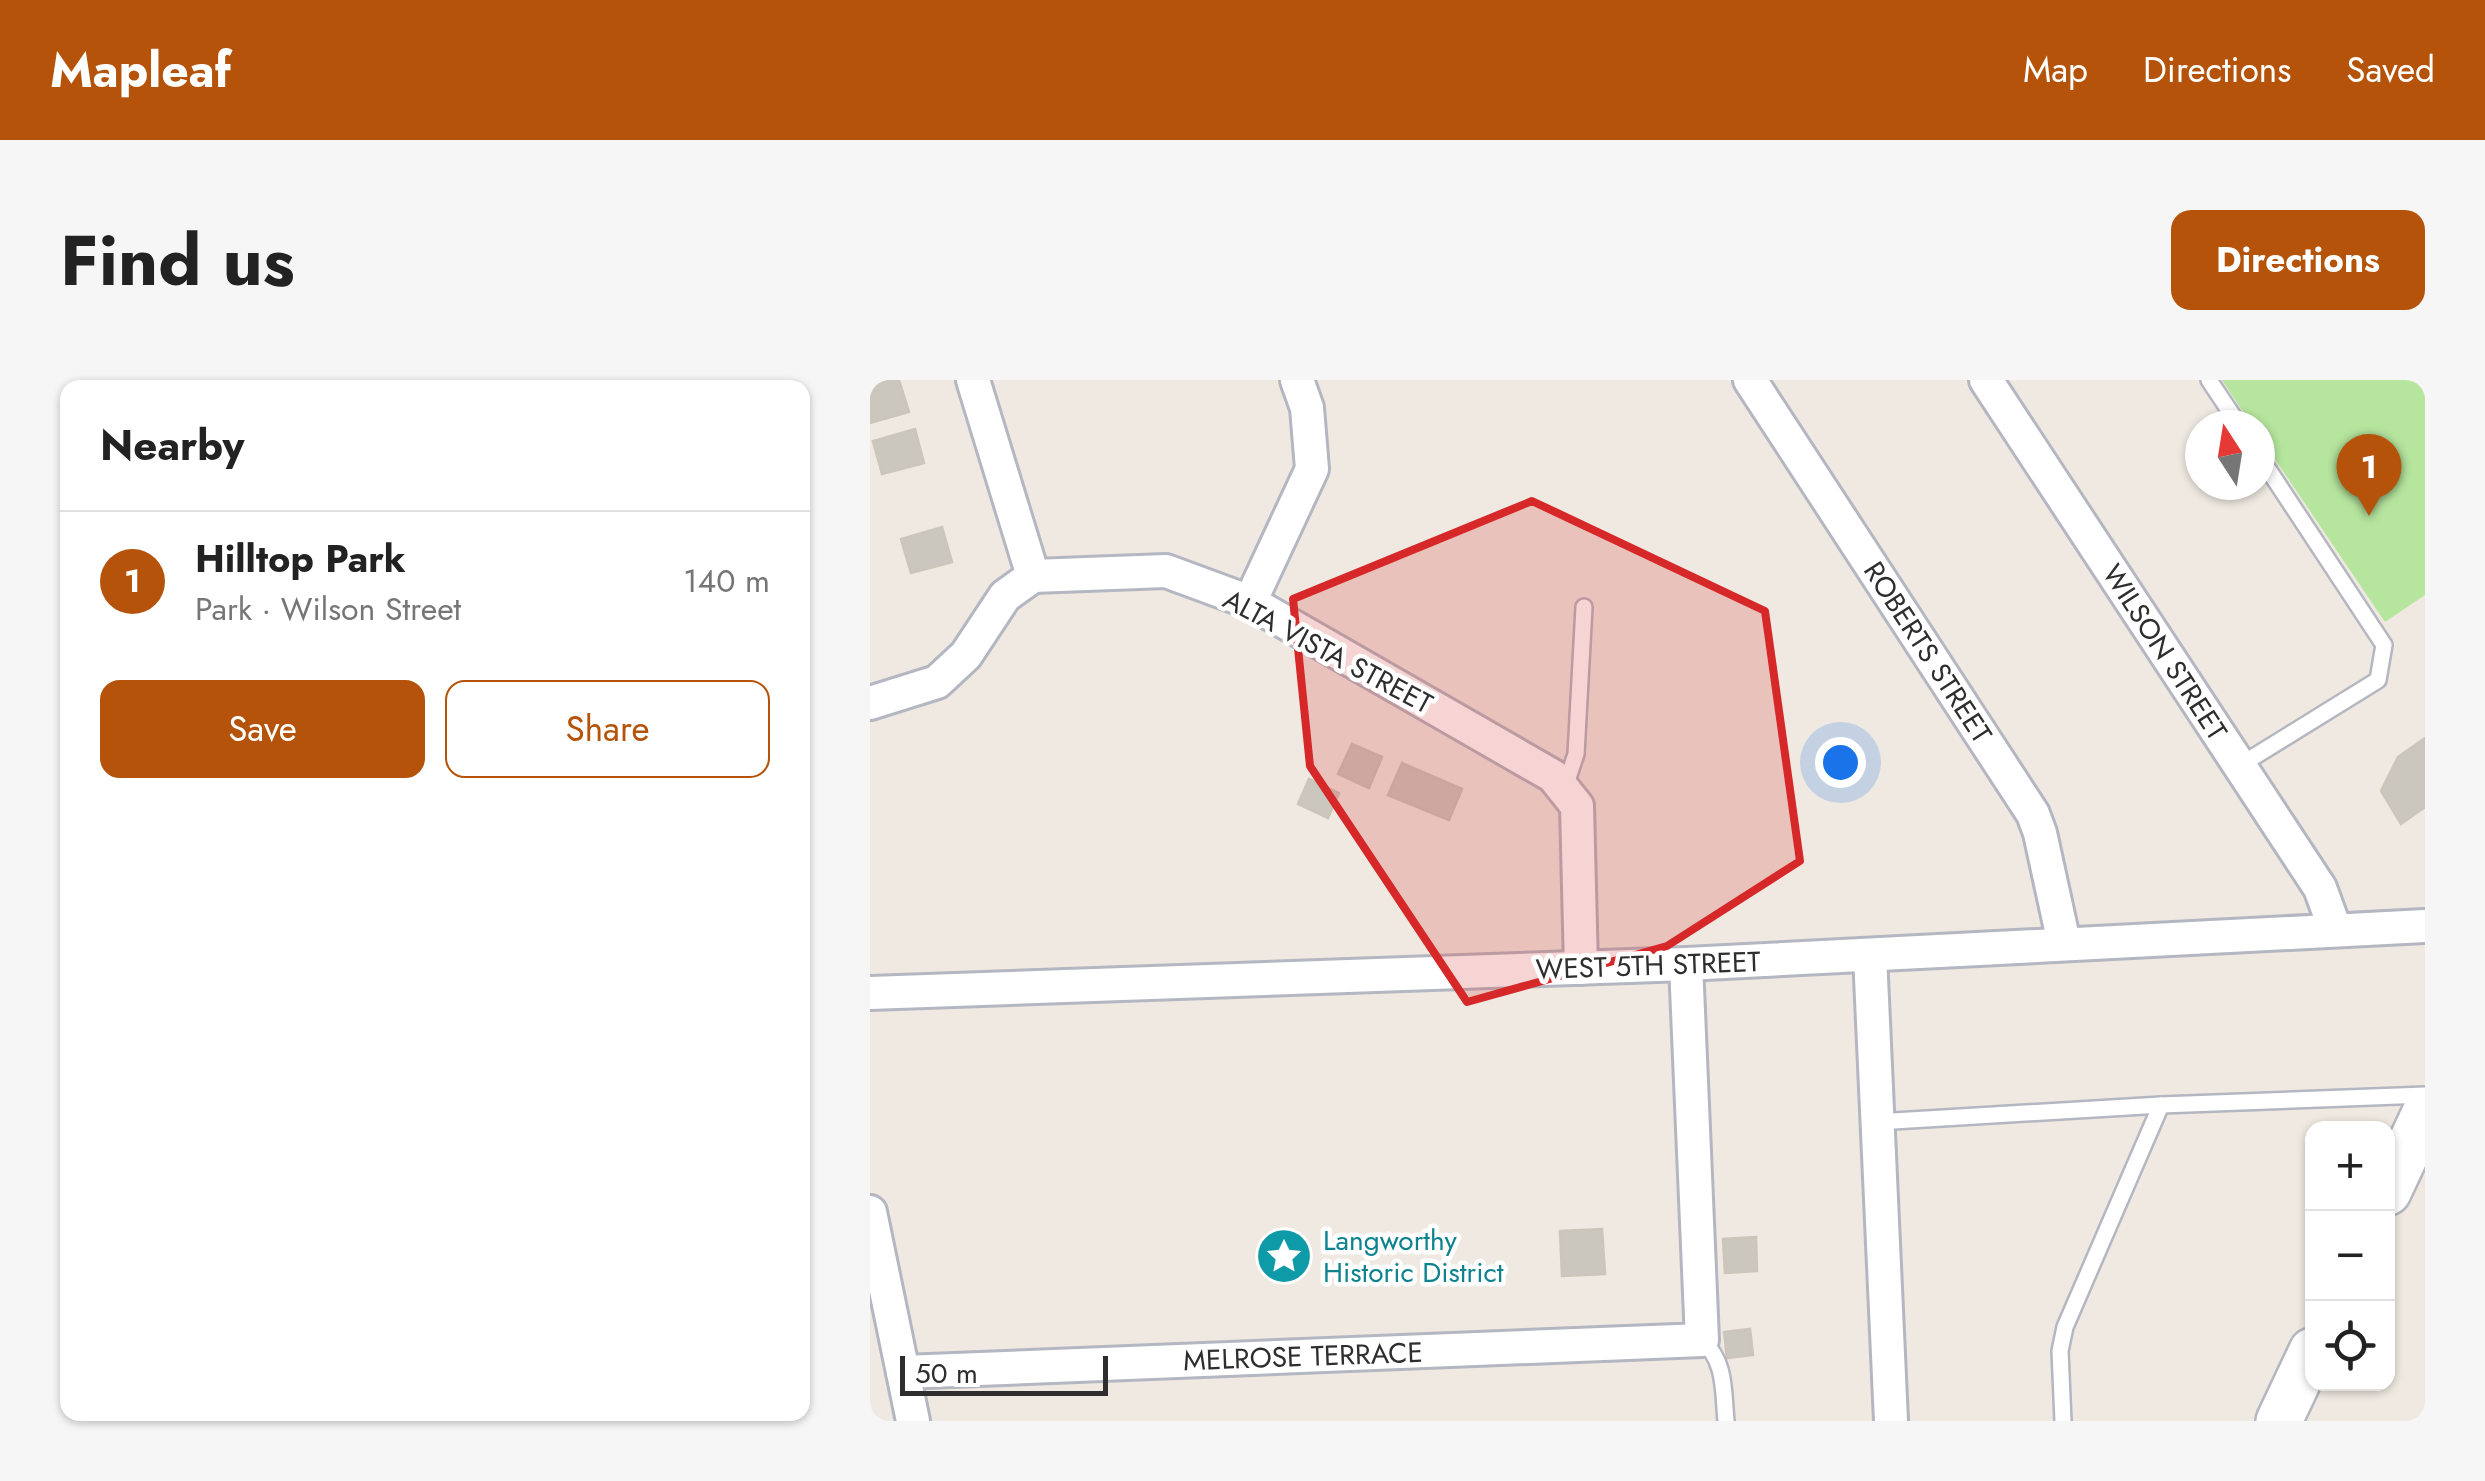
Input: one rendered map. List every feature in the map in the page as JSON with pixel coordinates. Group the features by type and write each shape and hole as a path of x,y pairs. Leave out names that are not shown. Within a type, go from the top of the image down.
{"main road":[{"path":"2395,1177 2425,1113"},
{"path":"2280,1421 2305,1366"}],"street":[{"path":"870,702 937,682 966,655 1005,596 1032,576 973,380"},
{"path":"1250,602 1312,469 1306,408 1298,380"},
{"name":"ROBERTS STREET","path":"1750,380 2033,814 2064,943"},
{"name":"WILSON STREET","path":"1986,380 2320,888 2335,929"},
{"name":"ALTA VISTA STREET","path":"1032,576 1166,571 1250,602 1553,776 1564,790"},
{"path":"1564,790 1577,806 1581,968"},
{"name":"WEST 5TH STREET","path":"870,993 1686,964 2425,926"},
{"path":"1870,955 1892,1421"},
{"path":"1686,964 1702,1340"},
{"path":"870,1212 913,1421"},
{"name":"MELROSE TERRACE","path":"903,1372 1702,1340"}],"lane":[{"path":"2210,380 2229,410"},
{"path":"2239,766 2378,680 2384,645 2275,480"},
{"path":"1564,790 1576,754 1584,607"},
{"path":"1877,1122 2425,1094"},
{"path":"2062,1421 2060,1351 2065,1328 2161,1105"},
{"path":"1702,1340 1716,1352 1722,1370 1726,1421"}],"highlighted area":[{"path":"1532,501 1765,611 1800,861 1667,946 1467,1002 1310,766 1293,599"}],"green space":[{"path":"2222,380 2425,380 2425,595 2385,622 2275,459 2275,410 2242,410"}],"building":[{"path":"899,380 909,412 870,423 870,382"},
{"path":"915,429 924,463 882,474 873,441"},
{"path":"942,527 952,562 911,573 901,539"},
{"path":"2425,738 2425,807 2401,824 2381,791 2398,757"},
{"path":"1352,744 1382,757 1369,788 1338,774"},
{"path":"1402,763 1462,789 1449,820 1388,795"},
{"path":"1309,779 1339,793 1328,818 1298,804"},
{"path":"1602,1229 1605,1274 1562,1276 1560,1231"},
{"path":"1756,1237 1757,1271 1725,1273 1723,1239"},
{"path":"1750,1329 1753,1355 1727,1358 1724,1332"}],"place":[{"name":"Hilltop Park","path":"2369,516"},
{"name":"Langworthy Historic District","path":"1284,1256"}]}
